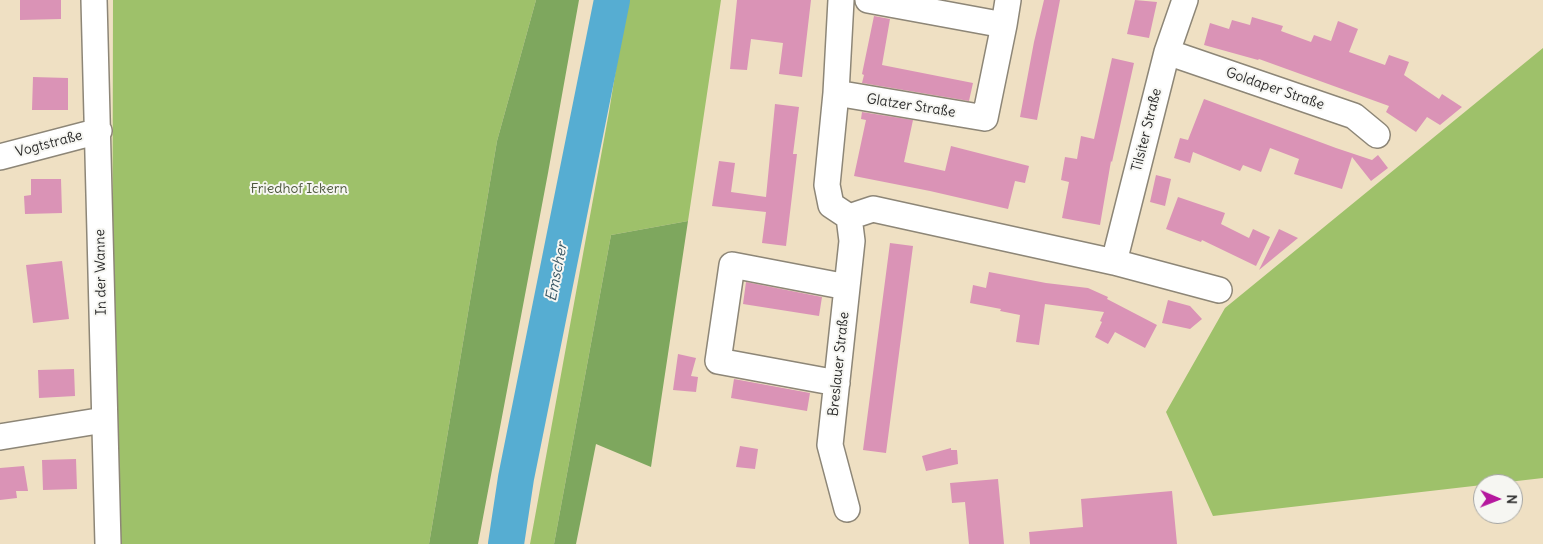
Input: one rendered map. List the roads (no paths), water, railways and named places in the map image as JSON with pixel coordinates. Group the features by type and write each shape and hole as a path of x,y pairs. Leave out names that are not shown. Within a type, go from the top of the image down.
{"street":[{"name":"In der Wanne","path":"94,0 108,544"},
{"path":"841,0 836,94 827,185 831,205 849,217 873,209 1114,262 1219,290"},
{"path":"868,0 1004,24 1008,0"},
{"name":"Tilsiter Straße","path":"1114,262 1167,52 1185,0"},
{"name":"Glatzer Straße","path":"836,94 986,118 1004,24"},
{"name":"Goldaper Straße","path":"1167,52 1354,116 1377,135"},
{"name":"Vogtstraße","path":"0,157 98,131"},
{"name":"Breslauer Straße","path":"847,509 830,445 852,241 849,217"},
{"path":"837,383 718,361 732,265 847,287"},
{"path":"0,437 104,420"}],"waterway":[{"name":"Emscher","path":"506,544 516,478 612,0"}],"park label":[{"name":"Friedhof Ickern","path":"299,189"}]}
